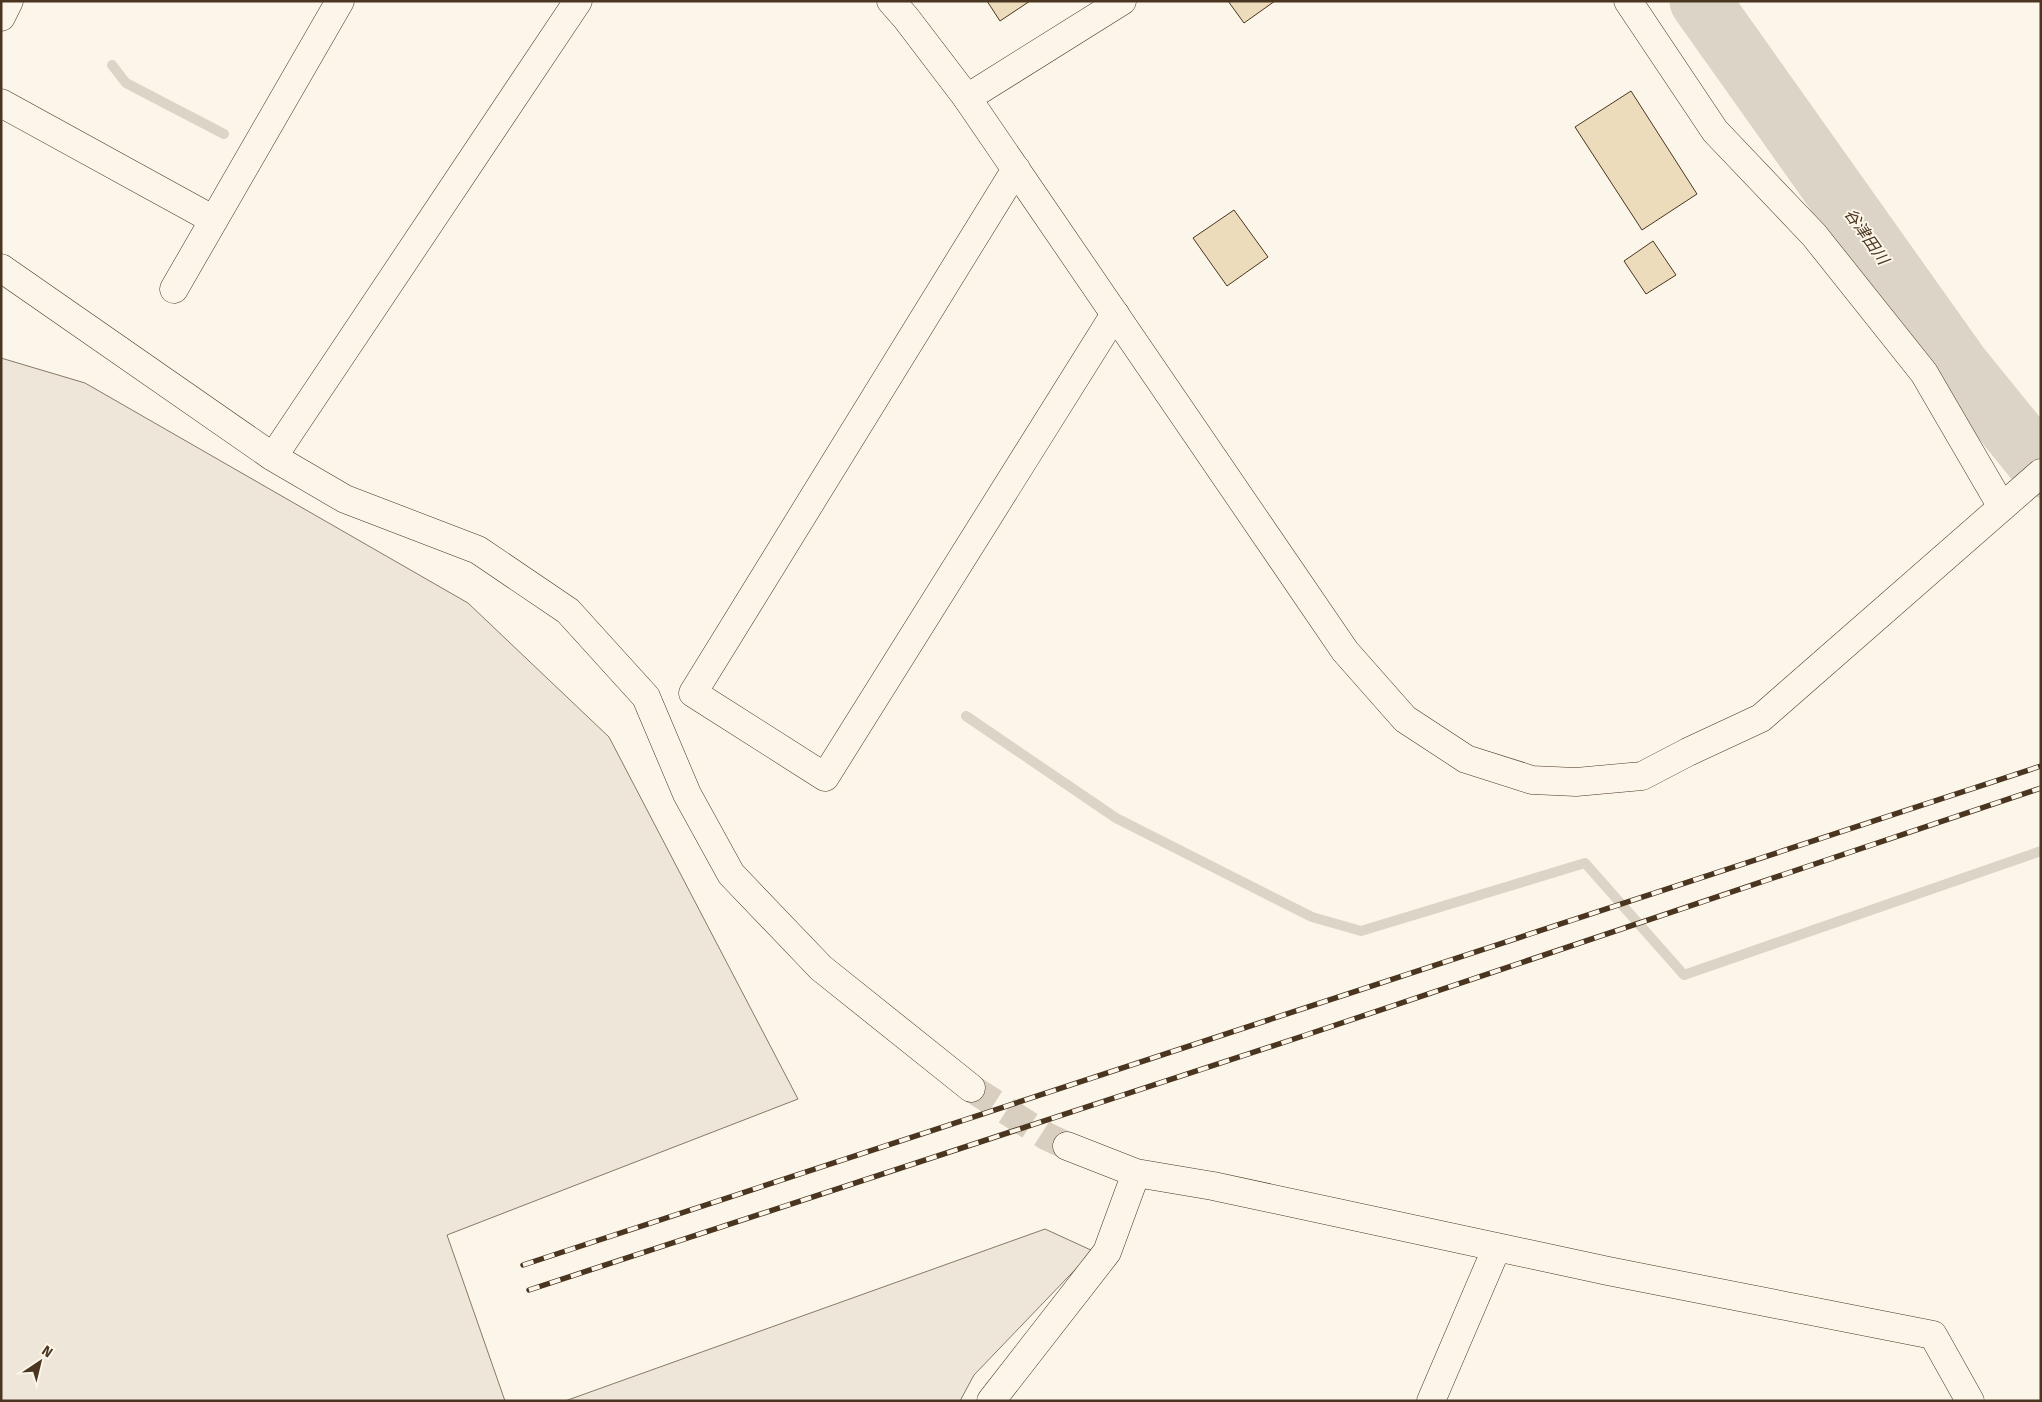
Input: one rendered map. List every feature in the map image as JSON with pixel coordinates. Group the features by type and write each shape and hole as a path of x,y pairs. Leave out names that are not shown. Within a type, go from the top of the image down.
{"street":[{"path":"1,17 9,1"},
{"path":"174,289 340,1"},
{"path":"273,457 578,1"},
{"path":"891,1 967,98 1345,651 1405,719 1466,759 1532,780 1576,782 1642,776 1761,718 2022,490 1924,373 1814,235 1714,131 1628,1"},
{"path":"967,98 1122,1"},
{"path":"1,103 214,220"},
{"path":"1016,169 693,693 825,777 1115,314"},
{"path":"1,268 273,457 345,499 478,550 568,611 646,697 686,794 731,874 821,968 971,1088"},
{"path":"1067,1146 1136,1173 1213,1186 1497,1248 1933,1335 1970,1401"},
{"path":"991,1401 1107,1252 1136,1173"},
{"path":"1431,1401 1497,1248"}],"shaded area":[{"path":"1,358 85,383 468,603 609,737 798,1099 447,1235 505,1401 1,1401"},
{"path":"1045,1229 1093,1251 974,1375 960,1401 565,1401"}],"building":[{"path":"987,1 1030,1 1000,21"},
{"path":"1228,1 1275,1 1244,23"},
{"path":"1631,91 1697,194 1642,230 1575,127"},
{"path":"1234,210 1268,257 1227,286 1193,238"},
{"path":"1653,241 1676,275 1646,294 1624,261"}],"waterway":[{"name":"谷津田川","path":"1700,1 1959,366 2041,467"},
{"path":"112,65 126,83 224,134"},
{"path":"966,716 1116,818 1312,917 1361,931 1585,863 1684,975 2041,851"}],"tunnel":[{"path":"971,1088 1046,1136 1067,1146"}],"railway":[{"path":"523,1265 2041,766"},
{"path":"529,1290 1306,1035 2041,788"}]}
